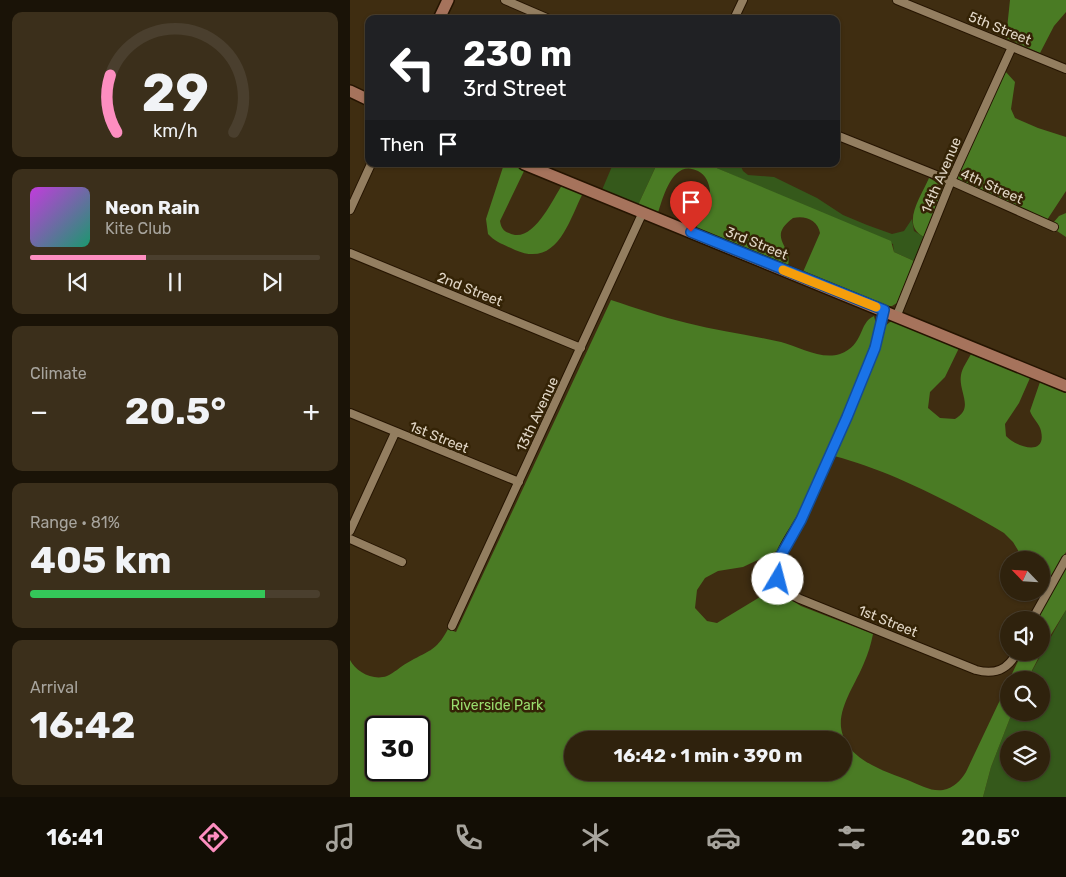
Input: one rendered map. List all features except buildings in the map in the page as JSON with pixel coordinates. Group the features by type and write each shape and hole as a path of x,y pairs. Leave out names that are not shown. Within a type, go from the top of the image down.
{"street":[{"path":"441,15 448,0"},
{"path":"505,0 540,15"},
{"path":"736,15 743,0"},
{"name":"5th Street","path":"897,0 1066,70"},
{"name":"14th Avenue","path":"897,315 951,181 1012,47"},
{"path":"350,91 365,98"},
{"name":"4th Street","path":"840,137 951,181 1054,227"},
{"path":"350,210 370,167"},
{"name":"3rd Street","path":"531,167 897,315 1066,386"},
{"name":"13th Avenue","path":"452,626 643,212"},
{"name":"2nd Street","path":"350,253 581,348"},
{"name":"1st Street","path":"884,310 875,348 844,424 798,526 779,559 778,579 784,590 800,599 972,669 997,672 1011,661"},
{"name":"1st Street","path":"350,413 518,482"},
{"path":"350,531 395,433"},
{"path":"350,539 402,562"},
{"path":"1037,611 1066,559"}],"green space":[{"path":"1010,0 1066,0 1066,12 1054,26 1040,53 1006,38"},
{"path":"1005,71 1015,82 1011,109 1015,118 1066,137 1066,191 1047,220 960,181 957,177"},
{"path":"503,167 525,169 500,221 505,231 509,233 517,235 526,233 533,227 547,210 562,185 583,193 559,240 551,248 541,253 529,254 515,250 497,241 488,234 486,219"},
{"path":"612,167 656,167 638,205 602,190"},
{"path":"656,167 714,167 891,241 894,252 914,261 897,303 892,306 886,306 803,272 820,233 817,225 806,218 793,218 785,225 782,231 782,242 789,259 788,266 696,229 710,191 707,180 698,171 689,168 676,174 666,189 658,213 638,205"},
{"path":"714,167 741,167 748,175 774,177 817,198 843,215 892,234 904,231 912,219 914,231 924,237 914,261 894,252 893,244"},
{"path":"929,178 940,184 942,190 924,237 917,232 913,218 914,210"},
{"path":"1066,213 1066,237 1057,231 1059,226 1053,223 1059,216"},
{"name":"Riverside Park","path":"611,300 677,321 781,342 825,355 840,354 848,350 858,340 865,324 874,316 877,328 871,349 797,519 779,550 743,567 718,571 705,578 697,590 695,608 707,621 717,623 760,597 781,594 801,606 873,634 861,671 843,711 841,719 842,731 564,731 564,781 852,781 852,750 868,763 889,773 926,788 935,790 947,789 954,786 966,772 1000,700 1000,721 1009,721 1005,731 1000,731 1000,744 991,767 983,797 350,797 350,660 356,668 365,674 376,677 387,676 435,647 448,629 456,632"},
{"path":"890,322 897,322 959,348 945,377 930,392 928,408 940,418 955,419 964,410 961,375 971,354 1030,378 1019,403 1005,424 1006,436 1017,444 1035,447 1042,439 1038,423 1030,411 1040,382 1066,393 1066,552 1050,578 1050,551 1018,551 1004,533 964,511 899,479 834,456 874,361 885,326"},
{"path":"1066,566 1066,610 1050,636 1050,611 1042,611 1047,601 1050,601 1050,596"},
{"path":"1066,610 1066,797 983,797 991,767 1000,744 1000,781 1050,781 1050,731 1005,731 1009,721 1050,721 1050,671 1032,671 1038,661 1050,661 1050,639"},
{"path":"1018,661 1037,661 1032,671 1013,671"}],"slow traffic":[{"path":"783,270 876,307"}],"route":[{"path":"691,232 884,310 875,348 847,417 801,520 779,559 777,568 778,579"}]}
